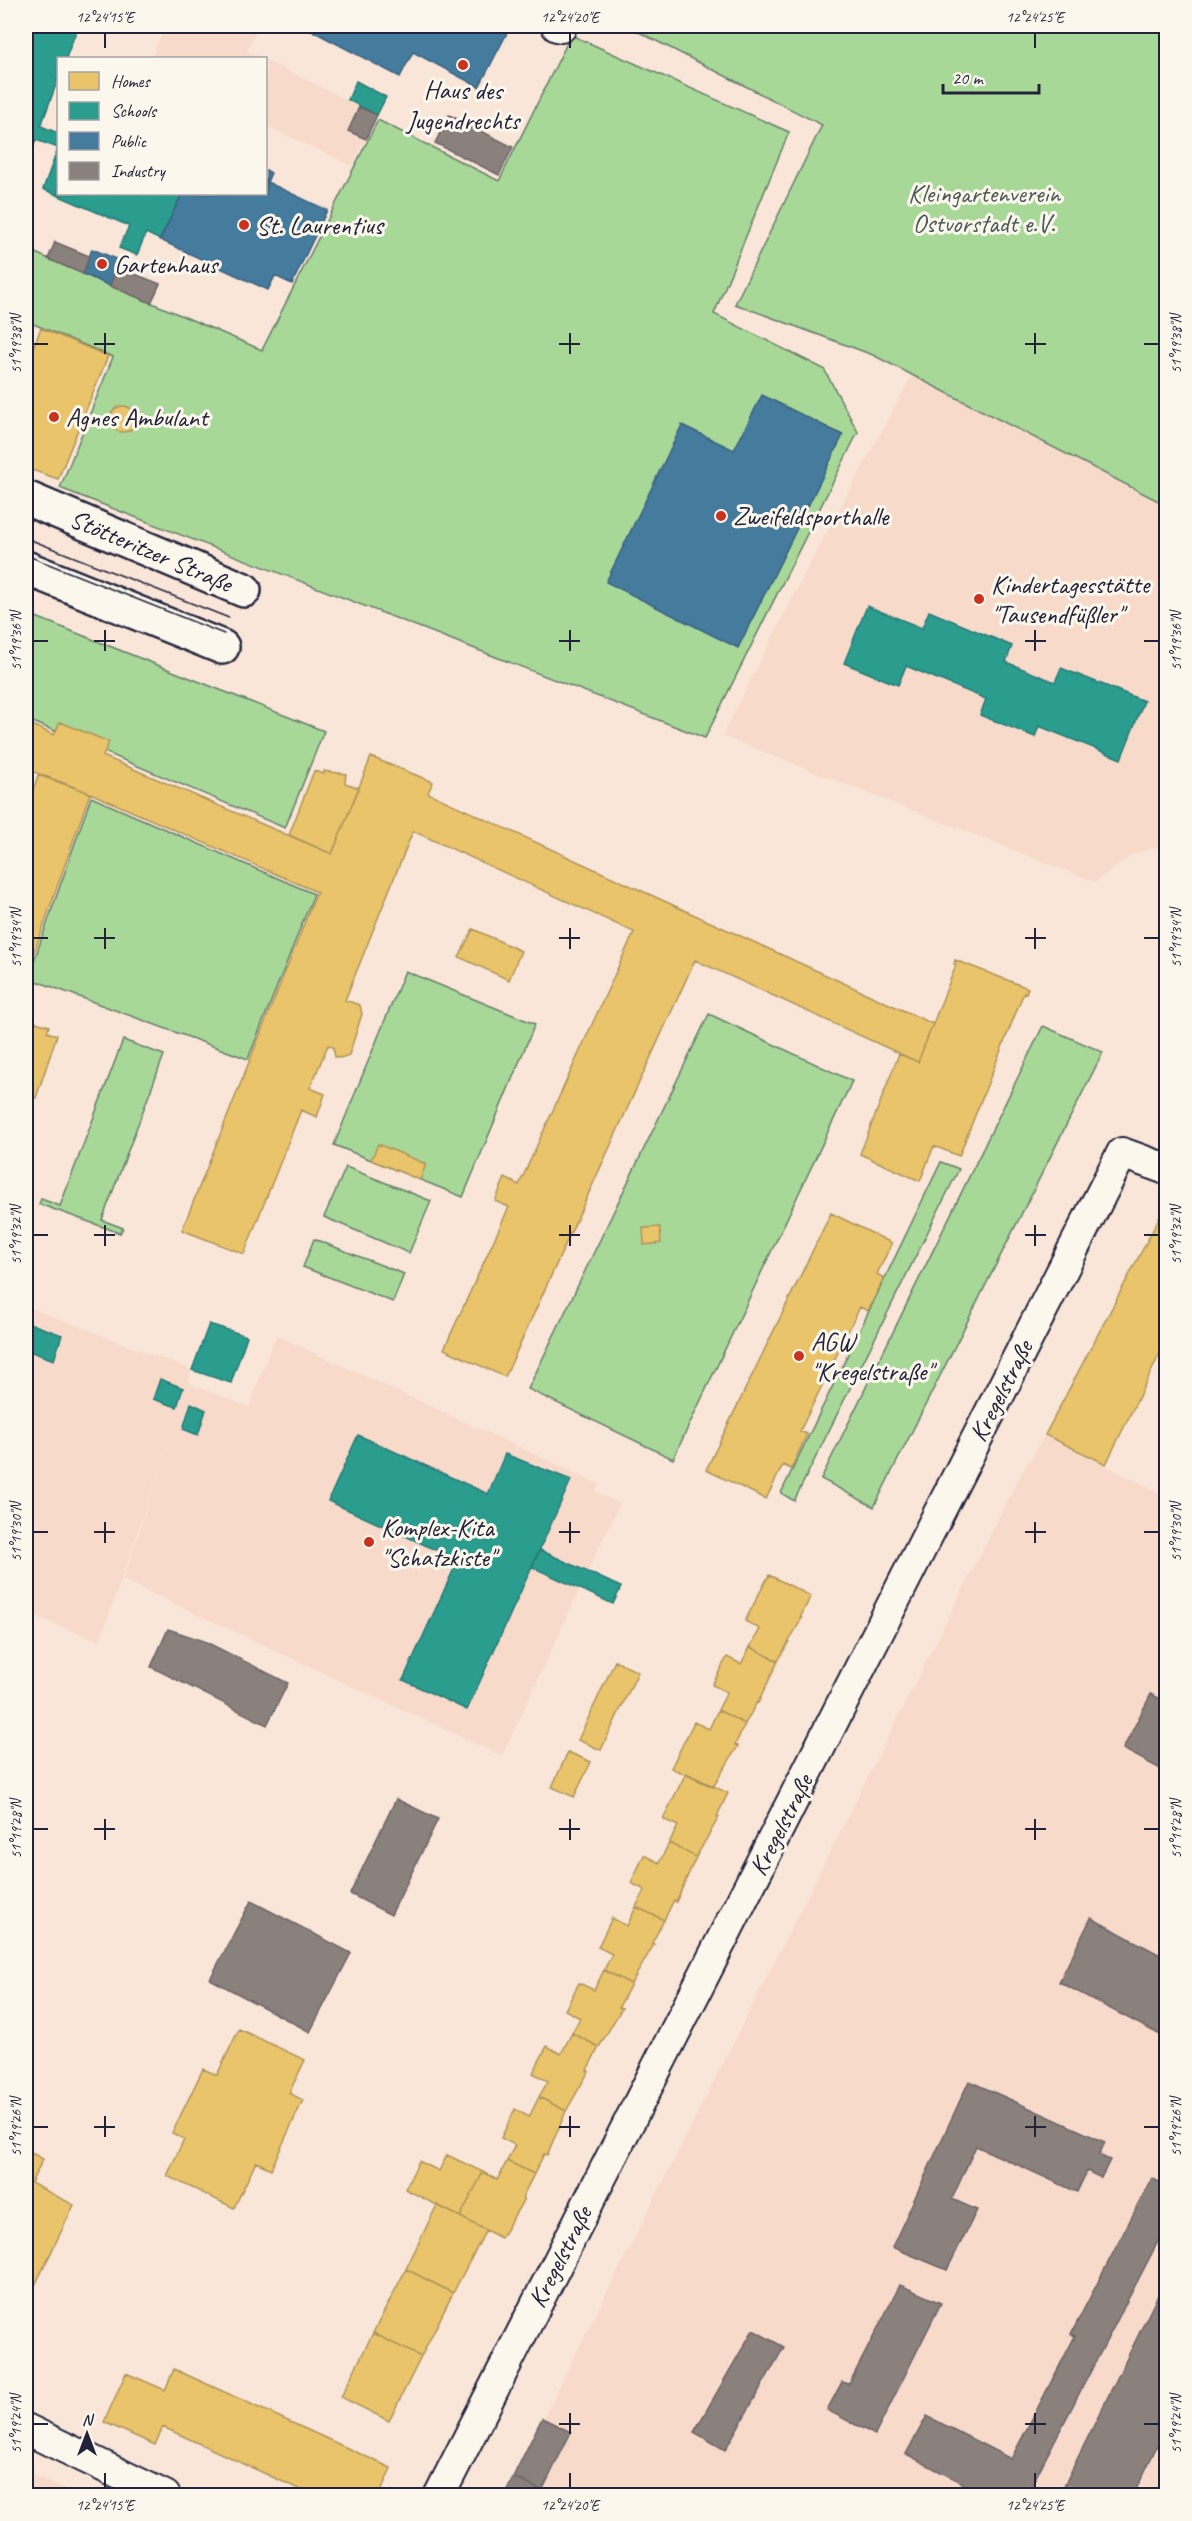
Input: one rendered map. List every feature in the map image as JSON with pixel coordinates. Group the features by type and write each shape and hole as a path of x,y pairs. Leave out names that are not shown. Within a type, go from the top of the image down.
{"street":[{"name":"Stötteritzer Straße","path":"26,498 244,590"},
{"path":"26,568 222,647"},
{"name":"Kregelstraße","path":"439,2496 1122,1153 1167,1169"},
{"path":"26,2429 165,2496"}],"shaded area":[{"path":"166,26 259,26 247,51 261,57 151,57"},
{"path":"267,60 377,115 352,166 267,126"},
{"name":"Kindertagesstätte \"Tausendfüßler\"","path":"912,375 1166,506 1166,848 1153,848 1132,855 1095,882 722,736 813,558"},
{"name":"Komplex-Kita \"Schatzkiste\"","path":"26,1306 192,1370 188,1383 249,1407 276,1335 599,1484 595,1492 620,1503 502,1756 123,1580 168,1443 100,1641 26,1613"},
{"path":"1045,1435 1166,1496 1166,2495 504,2496 1020,1476"},
{"path":"26,2471 75,2495 26,2495"}],"green space":[{"name":"Kleingartenverein Ostvorstadt e.V.","path":"627,26 1166,26 1166,505 873,355 735,304 822,125"},
{"path":"571,35 789,132 714,314 824,369 858,432 705,738 60,488 113,357 26,321 26,249 262,350 378,120 499,181"},
{"path":"26,613 324,731 285,828 26,719"},
{"path":"91,797 314,894 248,1059 28,978"},
{"path":"405,971 535,1024 463,1197 334,1145"},
{"path":"709,1014 852,1081 673,1459 528,1389"},
{"path":"1043,1026 1103,1052 874,1507 821,1479"},
{"path":"123,1040 164,1055 102,1220 123,1228 120,1233 39,1204 41,1199 60,1206"},
{"path":"941,1162 959,1169 794,1501 781,1493"},
{"path":"346,1167 431,1201 409,1253 324,1217"},
{"path":"314,1239 404,1274 393,1302 303,1267"}],"building: Homes":[{"name":"Agnes Ambulant","path":"41,328 108,356 58,479 26,468 26,366"},
{"path":"123,406 133,409 136,419 133,429 123,432 113,429 110,419 113,409"},
{"path":"26,722 54,735 60,722 109,742 103,756 332,854 371,757 433,782 428,793 933,1024 918,1062 695,960 505,1377 444,1349 509,1207 495,1201 505,1178 519,1185 634,932 413,831 345,1000 360,1005 362,1014 349,1055 335,1057 333,1047 328,1045 310,1088 325,1094 317,1117 301,1110 244,1254 182,1230 317,892 90,793 26,769"},
{"path":"314,771 324,774 324,771 346,774 345,783 359,788 332,854 289,835"},
{"path":"38,775 90,793 26,976 26,811"},
{"path":"473,929 521,951 509,980 459,957"},
{"path":"955,960 1028,988 1026,993 1024,992 959,1156 934,1146 920,1181 860,1154 899,1054 918,1062 956,965"},
{"path":"26,1019 49,1026 47,1032 57,1035 36,1098 26,1095"},
{"path":"378,1144 426,1164 420,1180 371,1160"},
{"path":"1166,1205 1166,1341 1106,1464 1045,1435"},
{"name":"AGW \"Kregelstraße\"","path":"831,1213 892,1243 877,1274 884,1278 868,1311 860,1307 800,1431 807,1434 791,1469 783,1465 766,1499 706,1470"},
{"path":"660,1227 661,1243 644,1245 643,1228"},
{"path":"769,1575 811,1596 800,1618 802,1618 778,1661 750,1647 760,1629 745,1621"},
{"path":"750,1647 778,1661 745,1724 718,1710 727,1692 712,1685 727,1657 741,1664"},
{"path":"615,1661 638,1672 601,1750 578,1740"},
{"path":"718,1710 745,1724 735,1745 738,1746 713,1787 671,1768 694,1722 709,1729"},
{"path":"568,1752 591,1762 574,1797 552,1787"},
{"path":"686,1773 728,1793 717,1816 719,1817 696,1857 669,1843 678,1826 663,1819"},
{"path":"669,1843 696,1857 676,1902 674,1900 664,1920 636,1907 645,1890 631,1883 644,1855 659,1863"},
{"path":"636,1907 664,1920 652,1943 654,1944 631,1984 604,1970 612,1954 598,1947 612,1918 627,1926"},
{"path":"604,1970 631,1984 619,2007 622,2008 599,2047 572,2033 580,2018 565,2010 579,1983 594,1990"},
{"path":"239,2029 305,2060 289,2093 303,2100 271,2169 256,2162 234,2208 167,2176 184,2139 172,2133 203,2069 217,2075"},
{"path":"572,2033 599,2047 587,2070 589,2071 566,2111 539,2097 548,2081 533,2073 547,2046 561,2054"},
{"path":"539,2097 566,2111 547,2155 544,2154 534,2174 507,2161 515,2145 501,2138 515,2109 529,2117"},
{"path":"26,2150 43,2159 31,2183 74,2205 26,2304"},
{"path":"447,2155 483,2172 460,2217 405,2189 419,2161 439,2171"},
{"path":"507,2161 534,2174 522,2198 524,2199 501,2238 460,2217 483,2172 497,2180"},
{"path":"437,2205 486,2230 453,2293 406,2269"},
{"path":"406,2269 453,2293 421,2357 373,2333"},
{"path":"373,2333 421,2357 389,2421 341,2397"},
{"path":"174,2369 391,2468 379,2496 314,2496 163,2427 155,2445 104,2422 126,2373 165,2390"}],"building: Schools":[{"path":"26,26 78,26 66,57 57,57 57,82 41,126 57,133 57,148 36,140 26,167"},
{"path":"356,81 386,97 377,115 348,100"},
{"path":"57,151 57,195 182,195 160,240 146,233 137,255 119,248 129,226 43,189"},
{"path":"867,606 922,628 929,611 1012,646 1006,662 1055,682 1061,668 1144,701 1121,759 1039,726 1035,737 980,715 986,699 906,666 898,685 844,663"},
{"path":"26,1322 62,1335 54,1360 26,1350"},
{"path":"209,1324 247,1336 231,1383 192,1370"},
{"path":"160,1379 183,1388 177,1407 153,1399"},
{"path":"191,1403 206,1410 198,1435 183,1429"},
{"path":"358,1435 488,1494 505,1454 571,1480 467,1710 403,1680 458,1560 328,1501"},
{"path":"540,1550 621,1587 613,1604 532,1567"}],"building: Public":[{"name":"Haus des Jugendrechts","path":"303,26 493,26 507,33 479,87 413,52 400,77"},
{"name":"St. Laurentius","path":"267,171 271,173 267,182"},
{"name":"St. Laurentius","path":"267,182 327,210 292,284 275,276 268,290 160,240 182,195 267,195"},
{"name":"Gartenhaus","path":"92,249 119,260 110,286 83,274"},
{"name":"Zweifeldsporthalle","path":"762,395 843,435 738,648 606,582 682,425 734,450"}],"building: Industry":[{"path":"359,107 377,115 366,139 348,131"},
{"path":"449,115 513,147 499,175 435,143"},
{"path":"55,242 89,256 83,274 48,259"},
{"path":"117,267 160,284 151,303 110,286"},
{"path":"168,1629 204,1641 288,1683 267,1725 151,1667"},
{"path":"1151,1694 1166,1702 1166,1772 1123,1749"},
{"path":"396,1799 438,1819 391,1915 350,1894"},
{"path":"251,1901 351,1953 310,2032 210,1979"},
{"path":"1091,1918 1166,1958 1166,2038 1059,1982"},
{"path":"969,2081 1105,2142 1099,2155 1110,2160 1101,2178 1087,2171 1077,2192 976,2146 952,2199 977,2210 947,2270 892,2247"},
{"path":"1152,2178 1166,2186 1166,2226 1026,2496 987,2496 906,2454 927,2416 1011,2459 1075,2336 1071,2334"},
{"path":"1166,2279 1166,2427 1133,2496 1059,2496"},
{"path":"900,2285 941,2303 875,2435 827,2410 842,2382 849,2384"},
{"path":"753,2330 784,2347 725,2450 694,2432"},
{"path":"542,2418 571,2432 542,2491 513,2477"},
{"path":"513,2477 547,2493 546,2496 504,2496"}],"tram line":[{"path":"26,538 229,618"},
{"path":"26,555 224,634"}],"place":[{"name":"Haus des Jugendrechts","path":"463,65"},
{"name":"St. Laurentius","path":"244,225"},
{"name":"Gartenhaus","path":"102,264"},
{"name":"Agnes Ambulant","path":"54,417"},
{"name":"Zweifeldsporthalle","path":"721,516"},
{"name":"Kindertagesstätte \"Tausendfüßler\"","path":"979,599"},
{"name":"AGW \"Kregelstraße\"","path":"799,1356"},
{"name":"Komplex-Kita \"Schatzkiste\"","path":"369,1542"}]}
